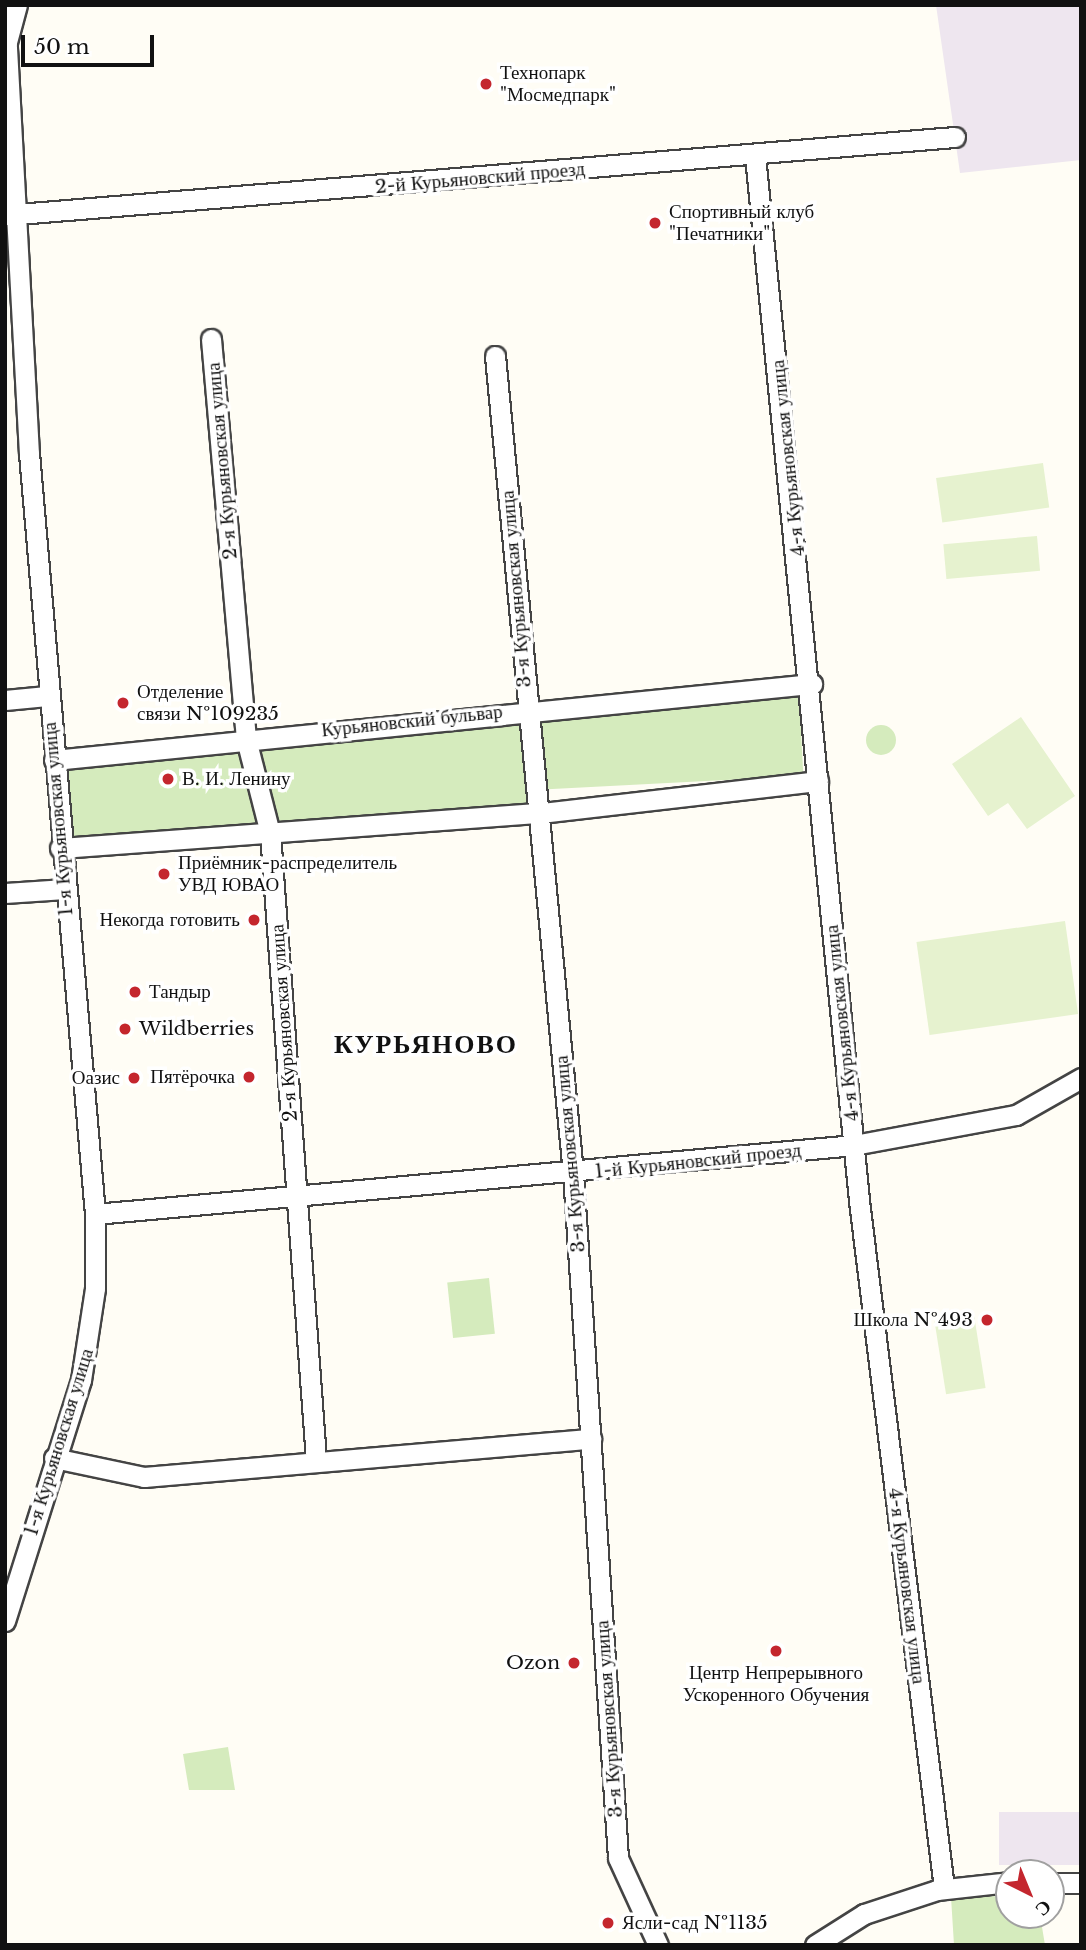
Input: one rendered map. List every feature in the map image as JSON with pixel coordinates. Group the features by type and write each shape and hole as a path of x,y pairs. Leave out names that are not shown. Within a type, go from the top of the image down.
{"street":[{"name":"1-я Курьяновская улица","path":"5,1621 90,1343 95,1214 63,889 11,214 7,41 17,5"},
{"name":"2-й Курьяновский проезд","path":"11,214 755,156 955,137"},
{"name":"4-я Курьяновская улица","path":"755,156 812,684 818,781 854,1145 944,1888"},
{"name":"2-я Курьяновская улица","path":"211,339 246,738 270,833 316,1459"},
{"name":"3-я Курьяновская улица","path":"495,356 527,708 541,813 573,1173 618,1858 658,1945"},
{"name":"Курьяновский бульвар","path":"54,760 527,708 812,684"},
{"path":"5,700 47,696"},
{"path":"60,848 541,813 818,781"},
{"path":"5,893 63,889"},
{"name":"1-й Курьяновский проезд","path":"95,1214 573,1173 854,1145 1016,1115 1081,1078"},
{"path":"54,1458 145,1477 316,1459 591,1439"},
{"path":"815,1945 864,1914 944,1888 995,1883"}],"shaded area":[{"path":"936,5 1081,5 1081,160 960,173"},
{"path":"999,1812 1081,1812 1081,1865 1065,1865 1065,1859 999,1859"}],"green space":[{"path":"1043,463 1049,508 942,523 936,478"},
{"path":"1037,536 1040,571 946,579 943,544"},
{"path":"799,693 803,776 543,790 538,707"},
{"path":"521,717 532,806 278,824 257,746"},
{"path":"1021,717 1075,796 1027,829 1008,803 988,816 952,764"},
{"path":"881,725 891,730 896,740 891,750 881,755 871,750 866,740 871,730"},
{"path":"239,749 261,826 64,840 59,769"},
{"path":"1065,921 1078,1014 930,1035 916,942"},
{"path":"489,1278 495,1334 453,1338 447,1282"},
{"path":"974,1315 986,1388 946,1394 934,1321"},
{"path":"228,1747 235,1790 189,1790 183,1754"},
{"path":"995,1896 995,1929 1042,1929 1045,1945 954,1945 951,1897"}],"place":[{"name":"Технопарк \"Мосмедпарк\"","path":"486,84"},
{"name":"Спортивный клуб \"Печатники\"","path":"655,223"},
{"name":"Отделение связи №109235","path":"123,703"},
{"name":"В. И. Ленину","path":"168,779"},
{"name":"Приёмник-распределитель УВД ЮВАО","path":"164,874"},
{"name":"Некогда готовить","path":"254,920"},
{"name":"Тандыр","path":"135,992"},
{"name":"Wildberries","path":"125,1029"},
{"name":"Пятёрочка","path":"249,1077"},
{"name":"Оазис","path":"134,1078"},
{"name":"Школа №493","path":"987,1320"},
{"name":"Центр Непрерывного Ускоренного Обучения","path":"776,1651"},
{"name":"Ozon","path":"574,1663"},
{"name":"Ясли-сад №1135","path":"608,1923"}],"district":[{"name":"КУРЬЯНОВО","path":"426,1045"}]}
